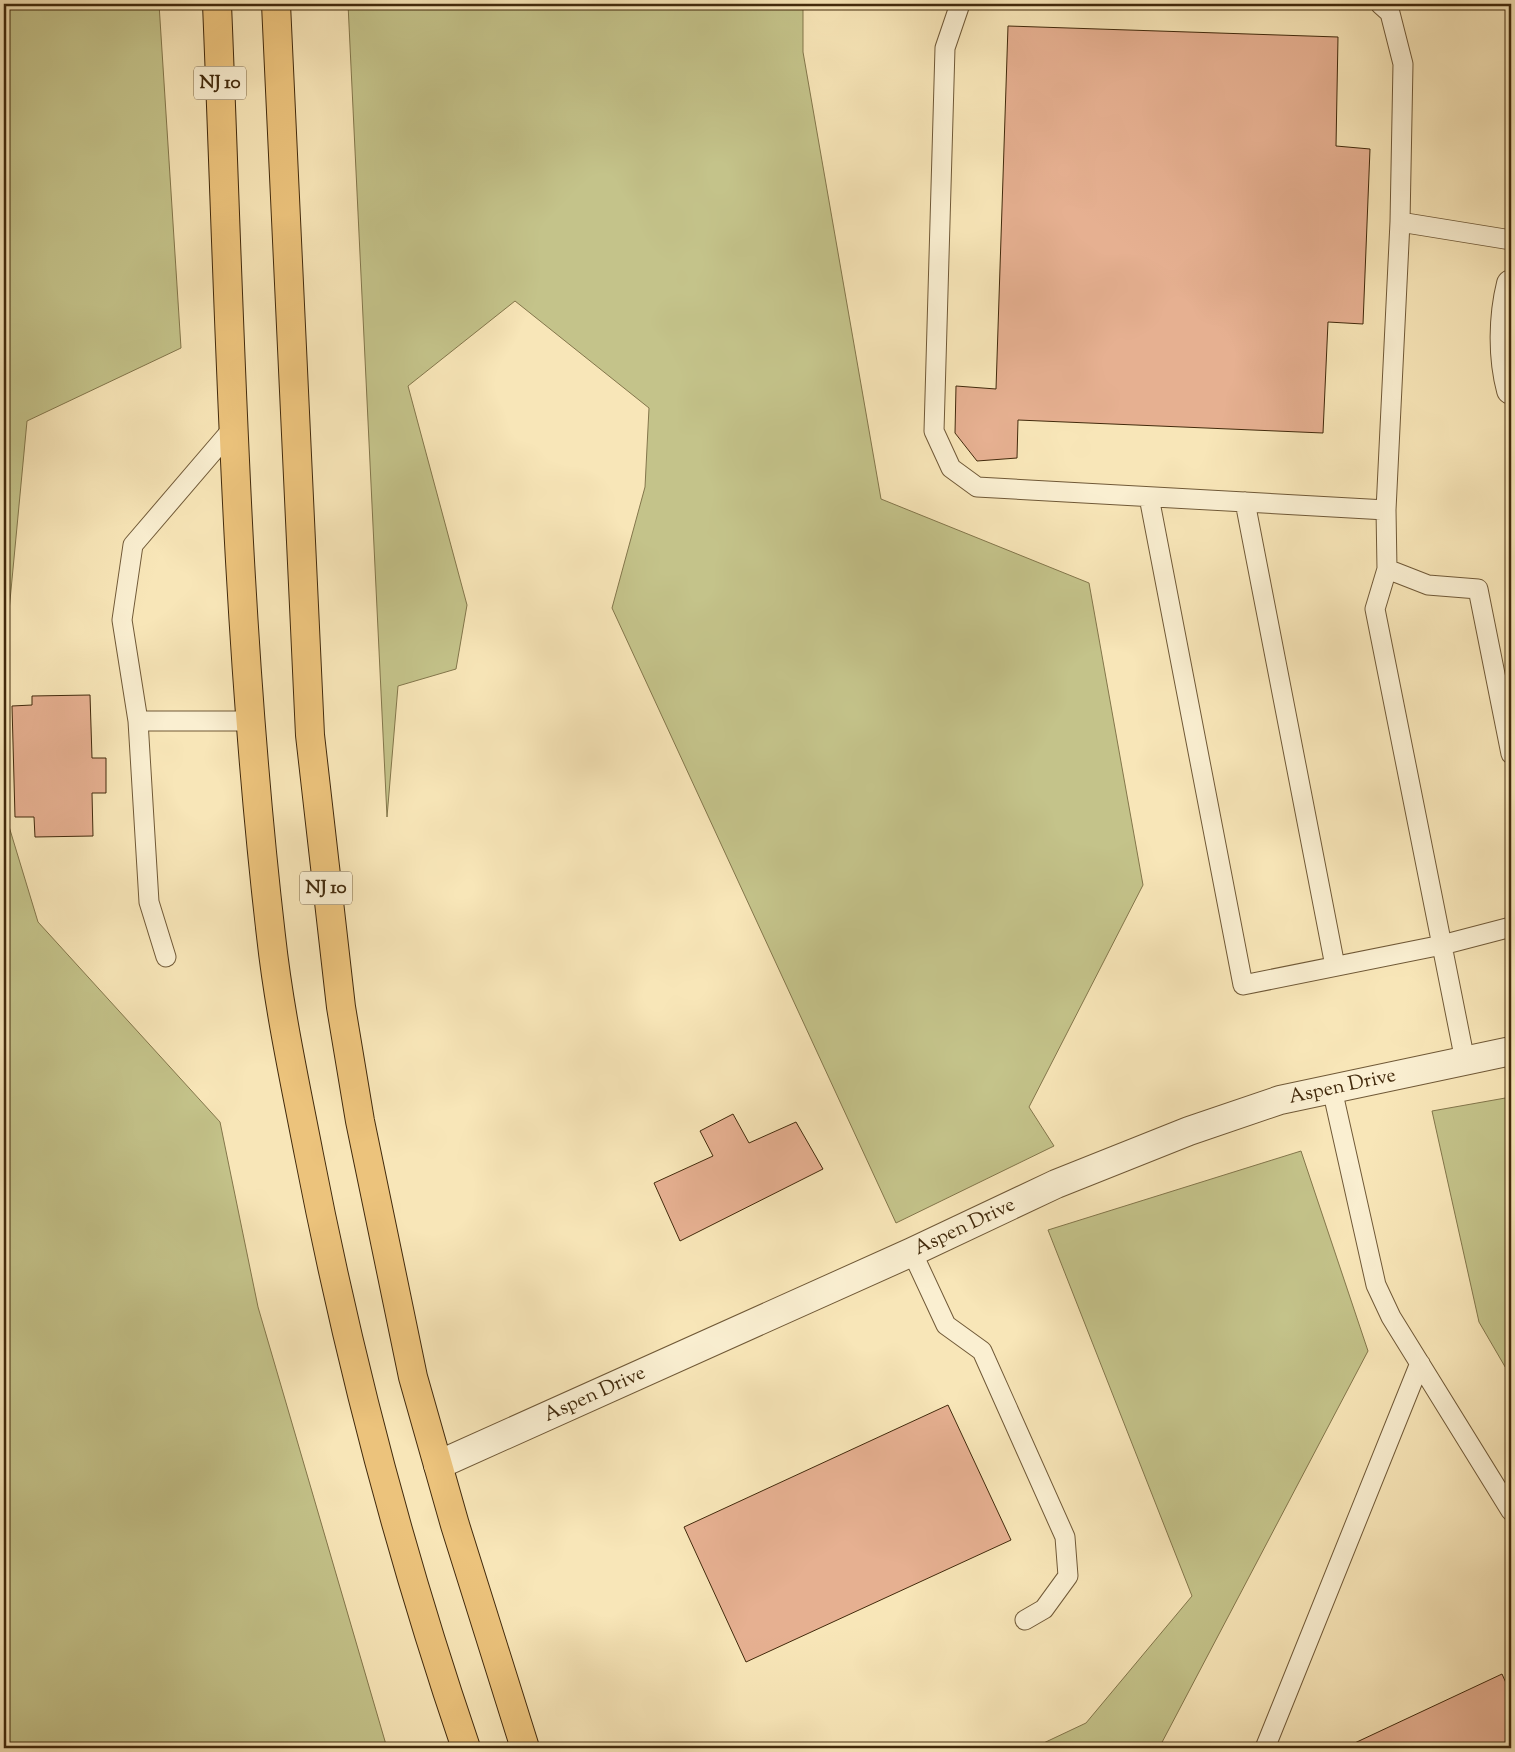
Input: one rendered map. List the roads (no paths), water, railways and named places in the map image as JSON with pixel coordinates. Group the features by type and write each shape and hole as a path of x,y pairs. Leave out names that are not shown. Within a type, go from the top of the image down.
{"highway":[{"name":"NJ 10","path":"217,4 240,596 271,940 322,1223 348,1342 392,1510 466,1748"},
{"name":"NJ 10","path":"276,4 303,622 310,736 326,892 341,1007 369,1168 413,1377 501,1678 525,1748"}],"street":[{"path":"1511,284 1508,298 1505,345 1511,390"},
{"name":"Aspen Drive","path":"438,1464 912,1252 1056,1184 1189,1131 1280,1100 1511,1051"}],"lane":[{"path":"960,4 945,48 934,431 951,468 977,487 1386,510"},
{"path":"1380,4 1390,13 1403,64 1400,222 1386,510 1387,569 1375,609 1464,1061"},
{"path":"1400,222 1511,240"},
{"path":"166,957 149,902 138,721 122,620 134,545 234,427"},
{"path":"1149,497 1242,984 1442,945 1511,928"},
{"path":"1245,502 1335,966"},
{"path":"1387,569 1428,585 1478,589 1511,754"},
{"path":"138,721 250,721"},
{"path":"1332,1089 1376,1285 1391,1316 1511,1511"},
{"path":"912,1252 946,1325 982,1351 1065,1537 1068,1576 1044,1608 1025,1620"},
{"path":"1265,1748 1420,1363"}]}
